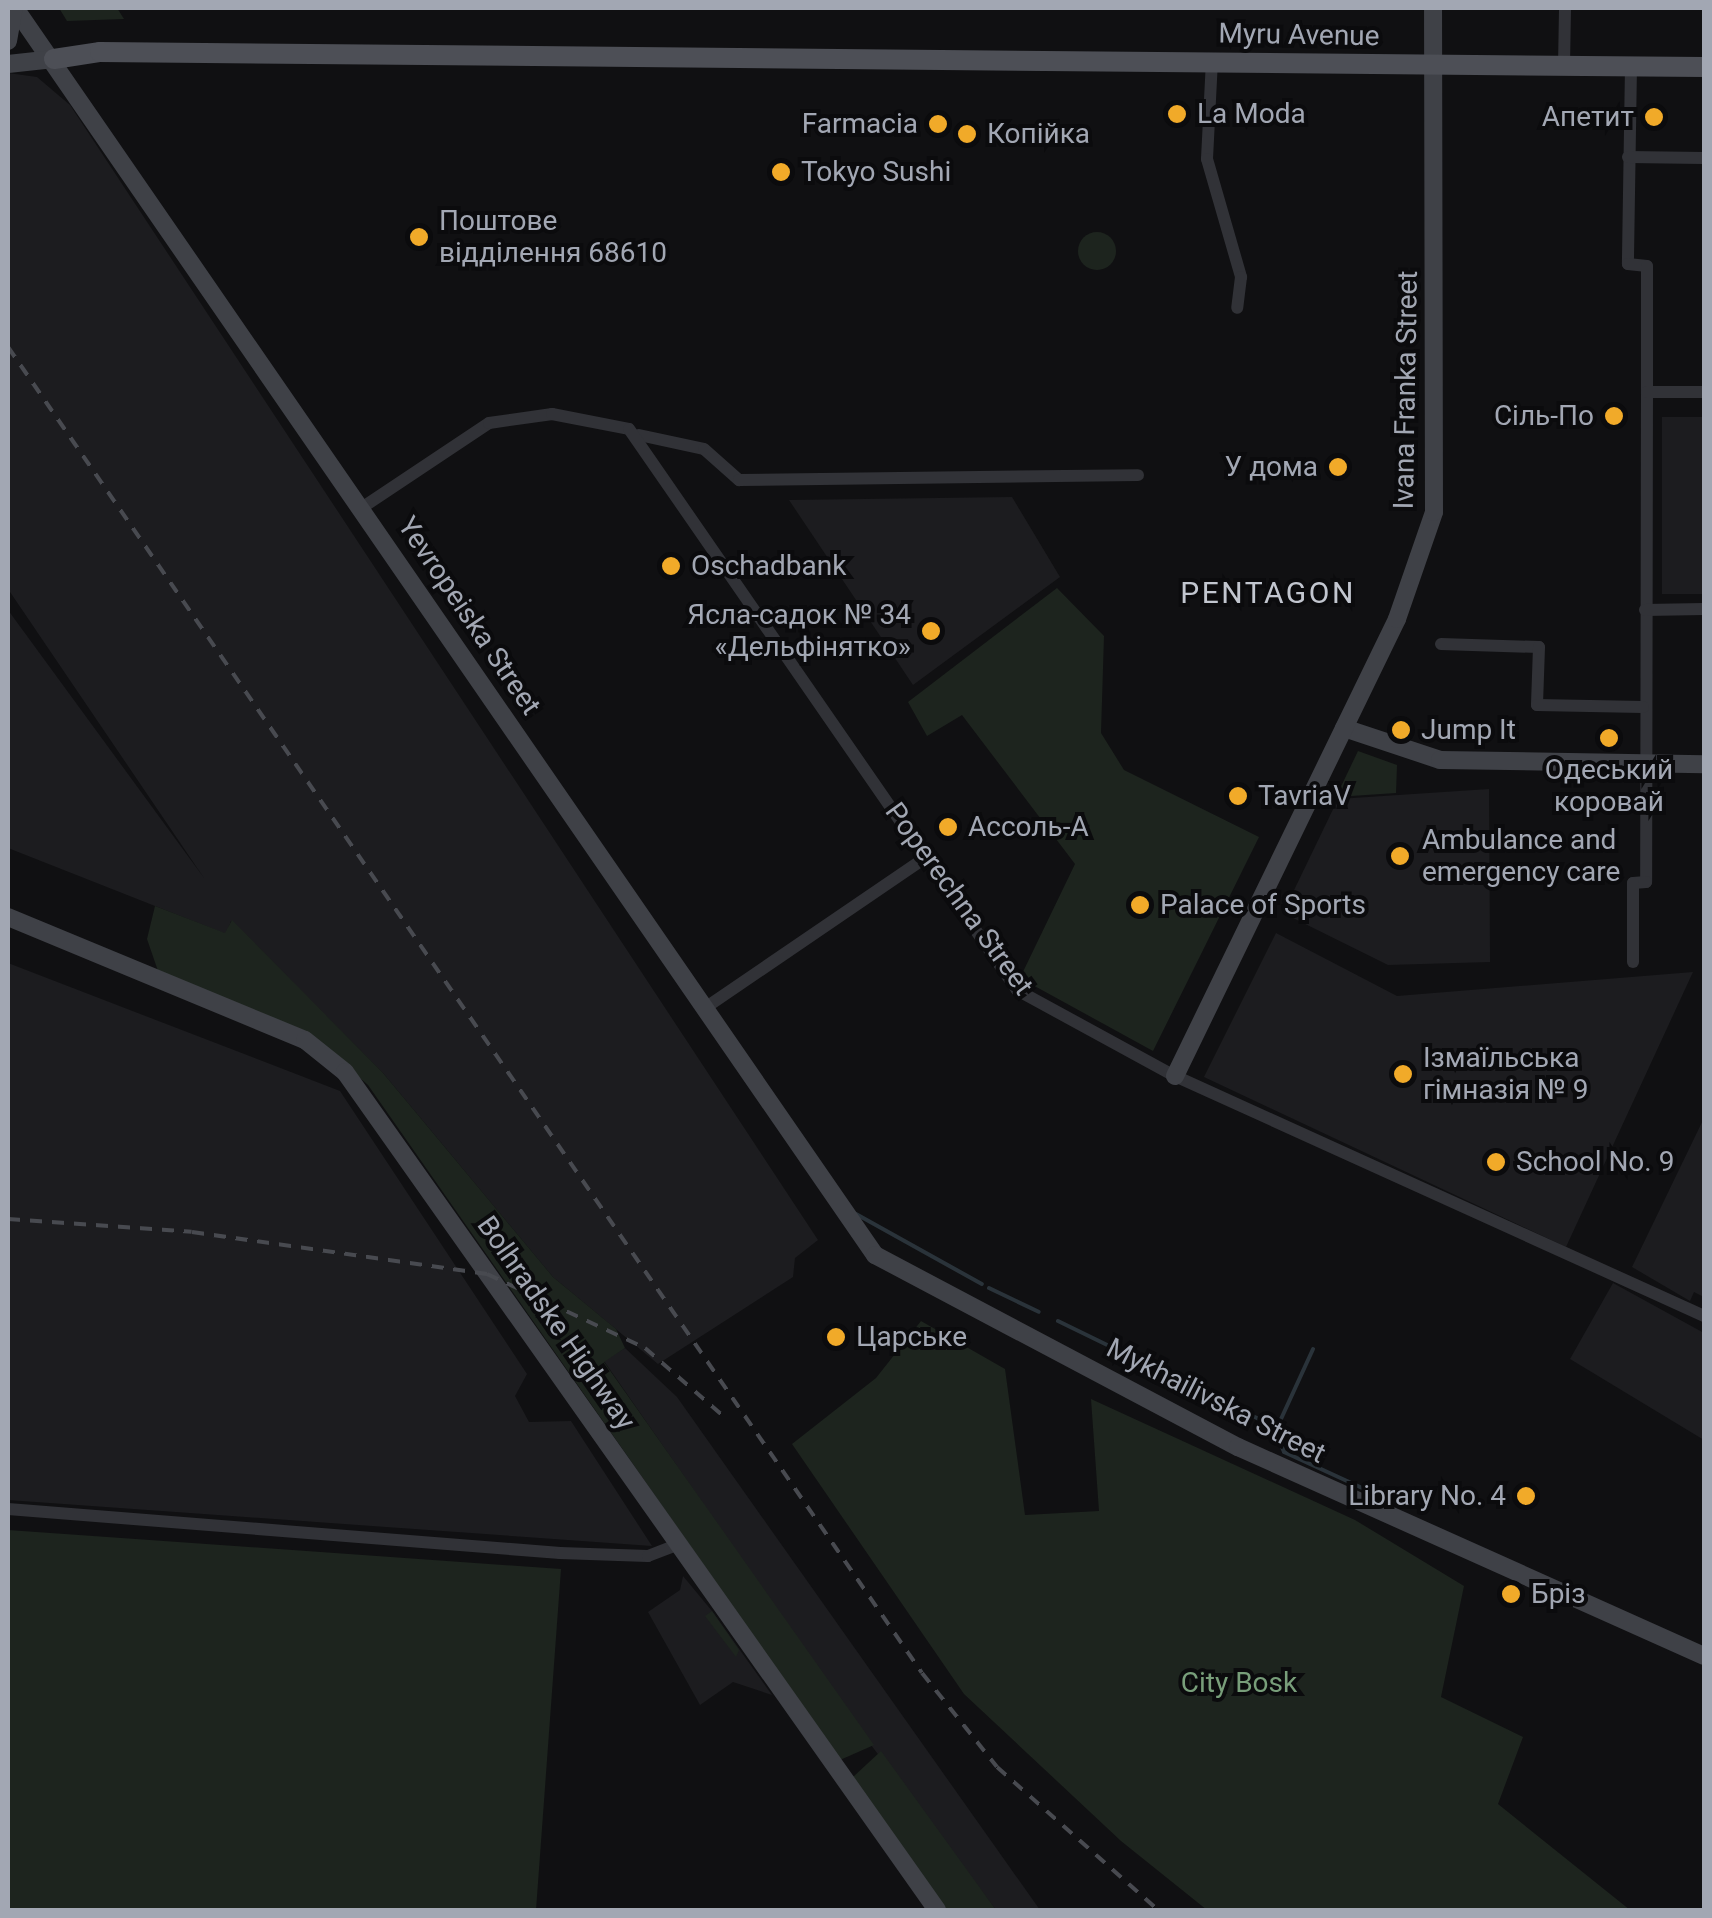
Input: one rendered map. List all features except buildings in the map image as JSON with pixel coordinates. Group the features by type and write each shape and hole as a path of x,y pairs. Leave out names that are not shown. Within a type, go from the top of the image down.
{"main road":[{"path":"8,41 14,8"},
{"name":"Yevropeiska Street","path":"14,8 54,60 874,1255"},
{"name":"Ivana Franka Street","path":"1174,1076 1397,619 1437,496 1433,8"},
{"name":"Myru Avenue","path":"54,60 112,52 1704,67"},
{"path":"8,64 54,60"},
{"path":"1344,728 1440,760 1704,764"},
{"name":"Bolhradske Highway","path":"8,917 234,1007 334,1062 937,1910"},
{"name":"Mykhailivska Street","path":"874,1255 1238,1448 1704,1656"}],"street":[{"path":"1564,66 1566,8"},
{"path":"1212,60 1207,159 1241,277 1238,308"},
{"path":"1630,66 1628,264 1647,266 1642,764 1646,882 1633,883 1632,962"},
{"path":"1628,157 1704,158"},
{"path":"1647,392 1704,392"},
{"path":"362,507 490,423 552,414 704,449 739,480 1138,475"},
{"name":"Poperechna Street","path":"638,435 1017,990 1174,1076 1704,1316"},
{"path":"1644,610 1704,609"},
{"path":"1441,644 1539,648 1537,706 1643,707"},
{"path":"705,1008 926,858"},
{"path":"8,1510 560,1552 648,1556 680,1544"}],"shaded area":[{"path":"8,73 37,77 70,105 818,1240 795,1258 793,1277 658,1364 553,1277 383,1073 231,921 226,934 8,848 8,610 204,878 8,589"},
{"path":"1662,417 1704,417 1704,594 1662,594"},
{"name":"Ясла-садок № 34 «Дельфінятко»","path":"1012,497 1060,577 913,685 789,500"},
{"name":"Ambulance and emergency care","path":"1489,789 1490,962 1388,965 1283,913 1338,799"},
{"name":"School No. 9","path":"1276,933 1397,996 1693,972 1566,1247 1204,1077"},
{"path":"8,963 340,1091 527,1374 515,1396 529,1422 571,1421 652,1546 8,1500"},
{"path":"1704,1118 1704,1297 1694,1292 1690,1301 1632,1267"},
{"path":"1613,1283 1704,1333 1704,1440 1570,1359"},
{"path":"625,1348 677,1397 1040,1910 996,1910 868,1741 604,1361"},
{"path":"683,1576 772,1695 733,1682 700,1705 648,1612 680,1590"}],"green space":[{"path":"59,8 117,8 124,19 67,21"},
{"path":"1097,232 1111,237 1116,251 1111,265 1097,270 1083,265 1078,251 1083,237"},
{"path":"1057,588 1104,636 1101,733 1124,770 1259,837 1153,1051 1020,978 1075,864 962,715 927,736 908,702"},
{"path":"1358,751 1397,765 1396,793 1336,797"},
{"path":"155,906 225,933 232,920 383,1073 553,1277 616,1329 625,1348 604,1362 874,1745 840,1760 368,1085 309,1034 158,971 147,939"},
{"name":"City Bosk","path":"921,1321 1005,1369 1025,1515 1099,1511 1091,1399 1355,1520 1464,1586 1441,1697 1523,1737 1498,1804 1630,1910 1207,1910 1121,1841 964,1694 792,1444 876,1378"},
{"path":"8,1530 561,1569 536,1910 8,1910"},
{"path":"712,1611 739,1650 736,1657 705,1616"},
{"path":"881,1751 996,1910 945,1910 853,1777"}],"waterway":[{"path":"856,1214 982,1284"},
{"path":"989,1288 1039,1312"},
{"path":"1058,1321 1273,1426 1284,1452 1373,1493"},
{"path":"1281,1419 1313,1349"}],"railway":[{"path":"8,347 922,1673 997,1767 1158,1910"},
{"path":"8,1219 192,1232 487,1274 645,1348 721,1414"}],"place":[{"name":"La Moda","path":"1177,114"},
{"name":"Апетит","path":"1654,117"},
{"name":"Farmacia","path":"938,124"},
{"name":"Копійка","path":"967,134"},
{"name":"Tokyo Sushi","path":"781,172"},
{"name":"Поштове відділення 68610","path":"419,237"},
{"name":"Сіль-По","path":"1614,416"},
{"name":"У дома","path":"1338,467"},
{"name":"Oschadbank","path":"671,566"},
{"name":"Ясла-садок № 34 «Дельфінятко»","path":"931,631"},
{"name":"Jump It","path":"1401,730"},
{"name":"Одеський коровай","path":"1609,738"},
{"name":"TavriaV","path":"1238,796"},
{"name":"Ассоль-А","path":"948,827"},
{"name":"Ambulance and emergency care","path":"1400,856"},
{"name":"Palace of Sports","path":"1140,905"},
{"name":"Ізмаїльська гімназія № 9","path":"1403,1074"},
{"name":"School No. 9","path":"1496,1162"},
{"name":"Царське","path":"836,1337"},
{"name":"Library No. 4","path":"1526,1496"},
{"name":"Бріз","path":"1511,1594"}],"district":[{"name":"PENTAGON","path":"1268,593"}]}
